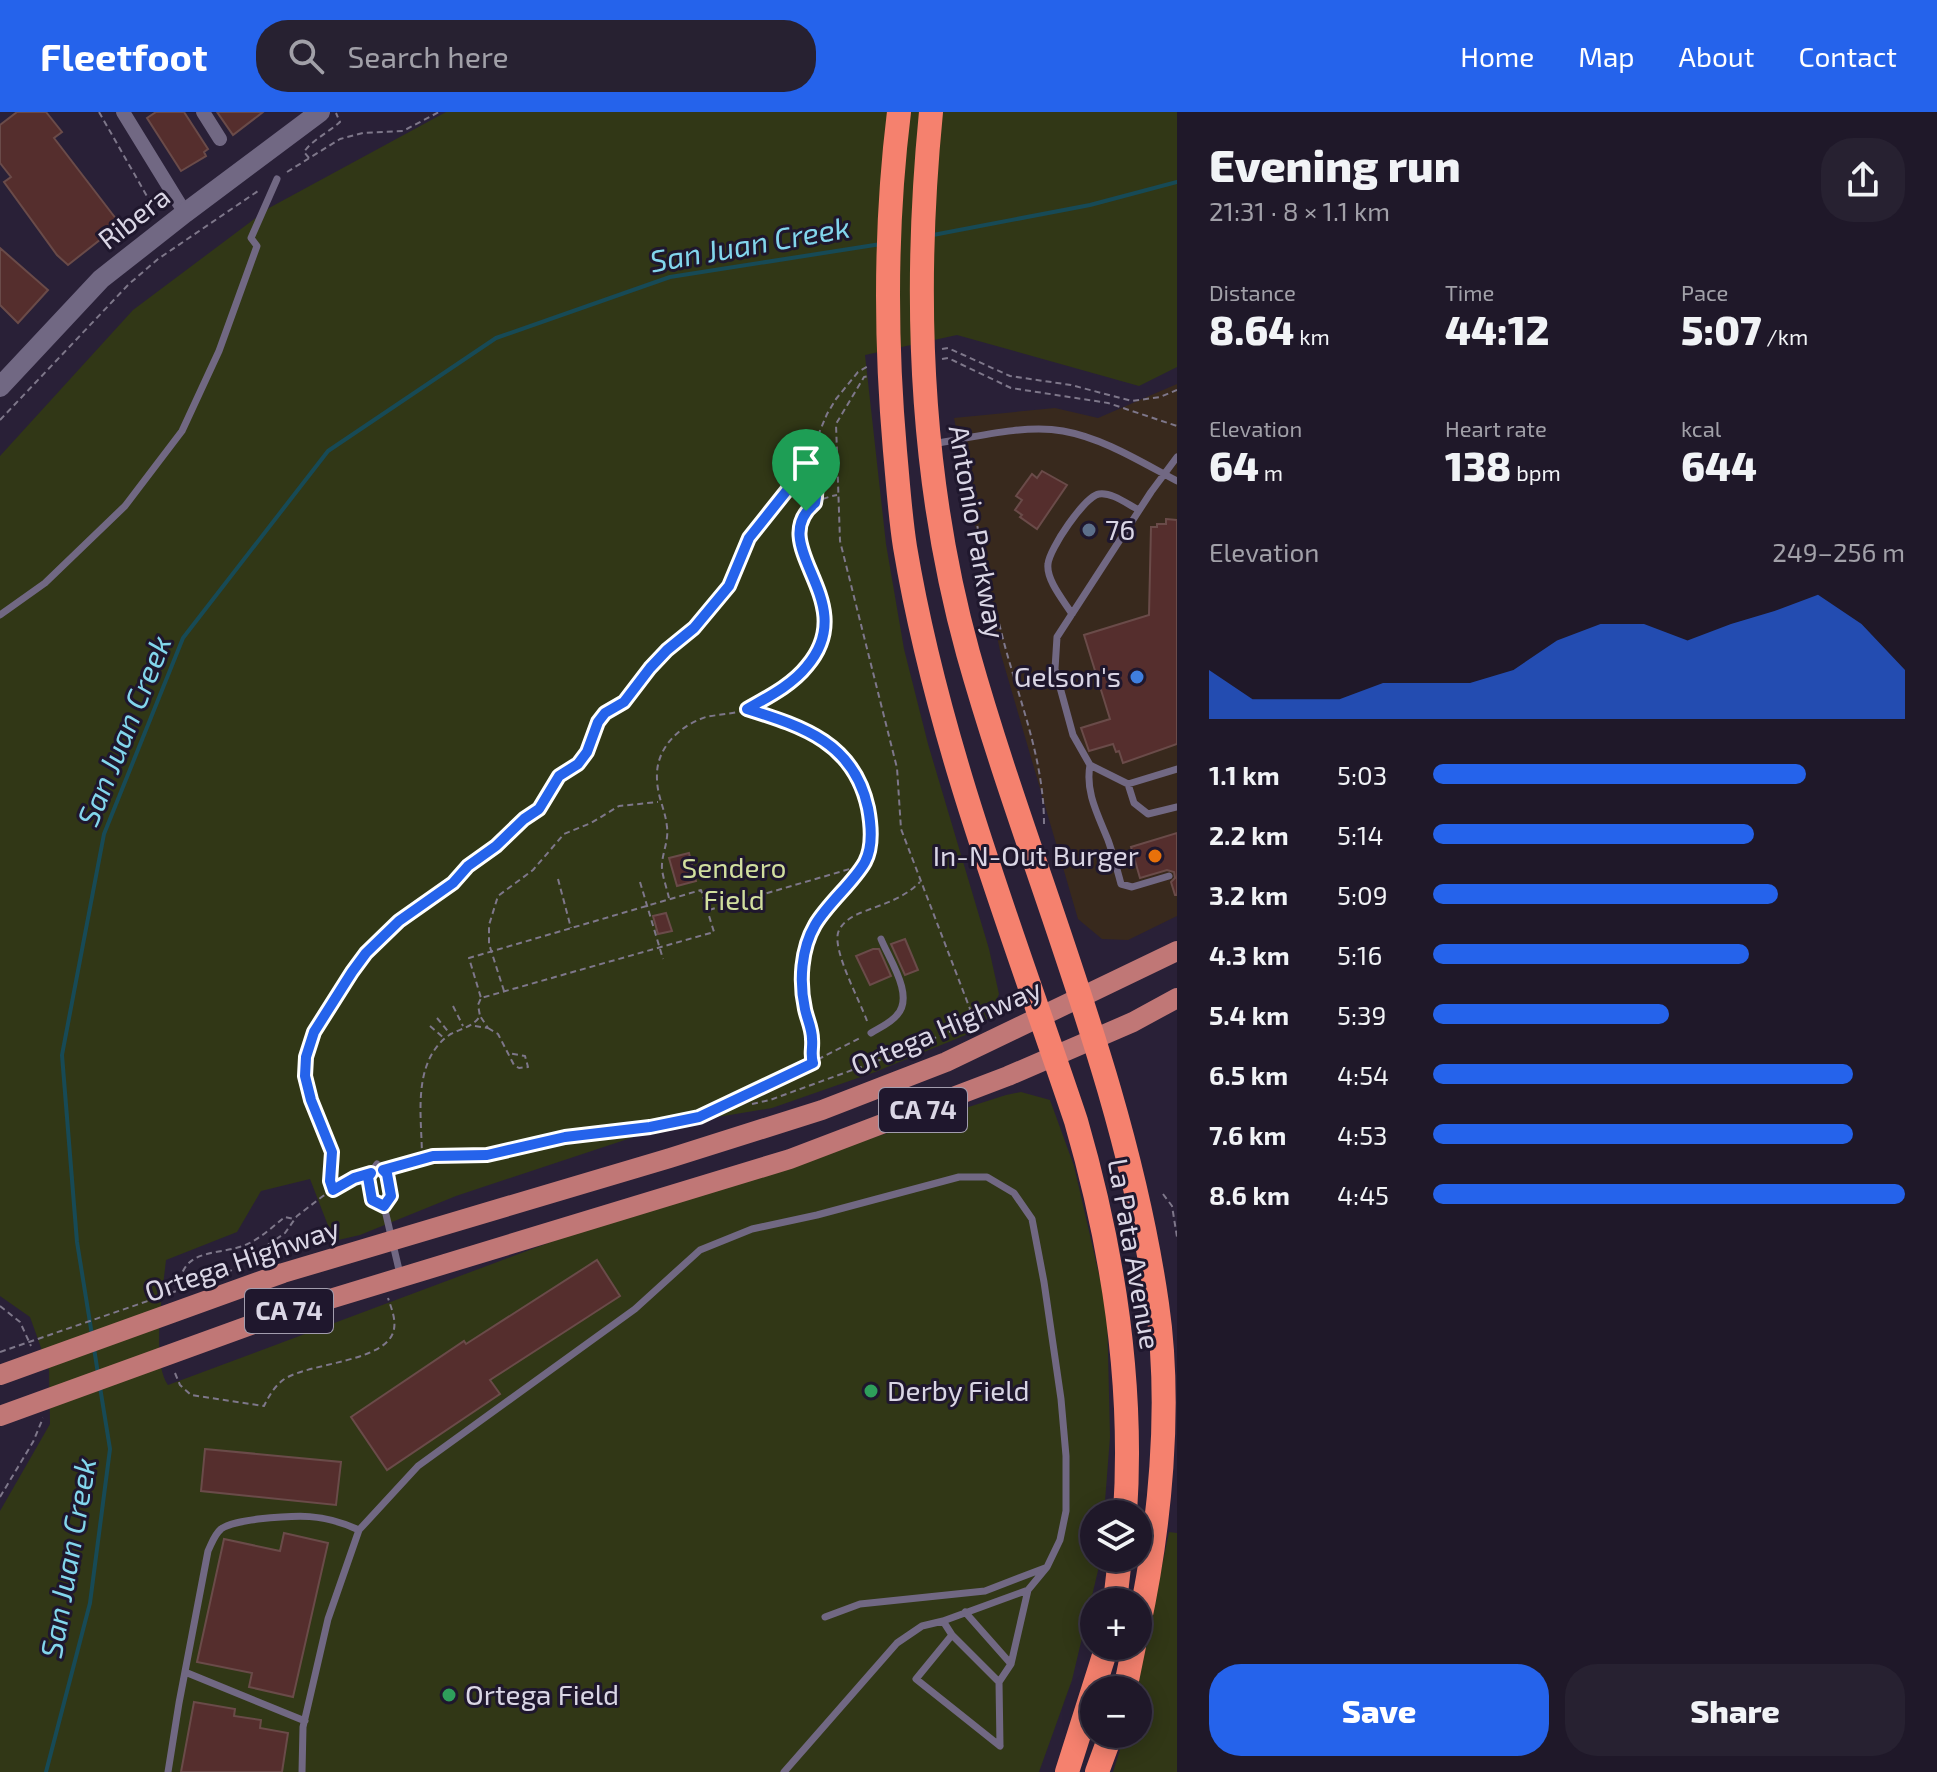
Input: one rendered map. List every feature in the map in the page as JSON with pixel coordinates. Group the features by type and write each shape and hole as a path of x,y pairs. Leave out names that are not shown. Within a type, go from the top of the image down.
{"highway":[{"path":"899,112 889,223 887,307 890,388 904,544 945,727 1040,1018"},
{"name":"Antonio Parkway","path":"931,112 922,223 923,382 941,535 968,652 1093,1040"},
{"path":"890,388 900,413 928,445"},
{"name":"La Pata Avenue","path":"1040,1018 1095,1185 1110,1261 1119,1312 1126,1412 1125,1500"},
{"name":"La Pata Avenue","path":"1093,1040 1134,1180 1158,1305 1169,1478 1147,1588"},
{"path":"1126,1412 1140,1430 1143,1457 1149,1474 1169,1478"},
{"path":"1067,1772 1103,1660"},
{"path":"1097,1772 1106,1748"}],"main road":[{"name":"Ortega Highway","path":"0,1375 283,1273 807,1115 946,1062 1177,951"},
{"name":"CA 74","path":"0,1416 284,1313 400,1275 790,1159 1054,1057 1177,998"}],"street":[{"path":"123,112 185,213"},
{"path":"203,112 220,139"},
{"name":"Ribera","path":"0,387 101,279 320,112"}],"lane":[{"path":"0,615 45,583 125,506 182,431 244,287 257,246 251,238 277,179"},
{"path":"928,445 1033,429 1060,430 1086,436 1177,481"},
{"path":"1177,457 1057,637 1055,669 1073,735 1090,765 1128,784 1177,769"},
{"path":"1072,614 1050,576 1047,565 1051,552 1086,501 1095,494 1108,494 1139,510"},
{"path":"1090,765 1087,780 1121,884 1132,887 1169,876"},
{"path":"1128,784 1134,803 1148,814 1176,810"},
{"path":"871,1033 897,1016 904,1004 903,992 881,939"},
{"path":"384,1206 372,1200 368,1177 377,1164 387,1174 391,1196 384,1206 400,1275"},
{"path":"302,1772 305,1721 328,1619 359,1530 418,1466 635,1309 700,1250 752,1229 959,1177 987,1177 1014,1193 1032,1219 1061,1399 1066,1456 1066,1511 1060,1540 1047,1567 1028,1590 1011,1664 999,1682 1000,1746 916,1679 952,1635"},
{"path":"168,1772 208,1551 215,1536 224,1527 243,1521 301,1514 338,1521 359,1530"},
{"path":"825,1617 860,1604 985,1591 1047,1567"},
{"path":"784,1772 897,1643 922,1626 1028,1590"},
{"path":"965,1612 1011,1664"},
{"path":"943,1621 952,1635 999,1682"},
{"path":"185,1672 305,1721"}],"path":[{"path":"99,112 148,198 157,198 170,189"},
{"path":"309,158 304,152 306,147 340,122 336,112"},
{"path":"0,420 129,284 158,259 340,139 363,133 403,131 439,112"},
{"path":"935,351 948,348 1010,376 1071,385 1132,401 1160,397 1177,390"},
{"path":"333,1190 330,1181 332,1152 308,1088 306,1057 314,1032 352,972 373,945 399,921 453,883 468,866 539,809 559,776 578,764 587,752 598,722 605,713 624,702 667,650 694,628 729,586 749,538 804,469 836,399 858,372 869,365"},
{"path":"804,469 815,480 815,503"},
{"path":"959,471 968,479 1000,631 1038,761 1044,795 1044,829"},
{"path":"669,899 662,866 668,845 667,823 659,802 657,771 660,756 669,741 687,726 704,718 747,709 787,685 807,667 818,650 825,627 825,609 802,551 800,527 806,511 815,503 838,495"},
{"path":"747,709 799,726 820,737 838,752 854,769 871,820 871,836 863,865 837,894 814,927 803,958 802,989 813,1040 810,1055 813,1063"},
{"path":"504,991 492,951 489,925 498,896 533,870 564,834 591,823 619,806 659,802"},
{"path":"707,910 863,865"},
{"path":"558,879 571,928"},
{"path":"383,1170 450,1154 487,1155 565,1137 650,1127 699,1117 871,1033 839,951 838,932 843,923 892,902 910,892 921,881"},
{"path":"640,882 663,959"},
{"path":"481,998 714,932 701,890 469,958 481,998 478,1005 480,1016 488,1028"},
{"path":"453,1006 464,1029"},
{"path":"473,1026 480,1016"},
{"path":"437,1018 451,1035"},
{"path":"430,1026 444,1039"},
{"path":"422,1159 423,1074 444,1039 473,1026 488,1028 498,1034 514,1065 528,1067 525,1056 508,1053"},
{"path":"0,1352 226,1274 285,1233 297,1216 333,1190 371,1173"},
{"path":"1163,1194 1172,1206 1177,1237"}],"shaded area":[{"path":"1177,384 1177,916 1128,940 1102,939 1078,919 1000,651 954,418 1055,408 1098,418"}],"green space":[{"name":"Sendero Field","path":"446,112 1177,112 1177,367 1139,386 957,335 865,355 886,544 904,649 999,994 991,1014 978,1030 875,1072 772,1108 670,1125 456,1196 360,1235 334,1241 310,1179 261,1191 237,1232 166,1260 160,1325 160,1360 168,1385 567,1236 1006,1095 1021,1092 1050,1100 1074,1166 1107,1309 1110,1437 1105,1500 1080,1500 1080,1572 1098,1572 1094,1588 1080,1588 1080,1646 1072,1680 1039,1772 0,1772 0,1511 50,1424 49,1370 30,1317 0,1296 0,456 133,310 269,208"},
{"path":"1169,1532 1177,1533 1177,1772 1113,1772 1121,1748 1152,1748 1152,1676 1139,1676 1142,1660 1152,1660 1152,1613"}],"building":[{"path":"17,112 46,112 62,132 54,138 120,224 68,265 57,255 4,182 11,177 0,163 0,125"},
{"path":"156,112 184,112 208,149 204,152 206,156 181,171 147,118"},
{"path":"217,112 263,112 233,135"},
{"path":"0,248 48,290 18,323 0,305"},
{"path":"1042,471 1067,485 1037,529 1015,510 1022,500 1016,496 1032,474 1037,478"},
{"name":"Gelson's","path":"1166,519 1177,520 1177,744 1123,763 1113,744 1089,751 1081,728 1110,719 1084,635 1149,615 1151,527 1166,524"},
{"name":"In-N-Out Burger","path":"1177,833 1175,895 1171,882 1175,878 1174,872 1167,870 1140,878 1131,847"},
{"path":"689,853 696,881 677,886 669,858"},
{"path":"666,913 672,931 658,934 653,916"},
{"path":"905,939 918,970 905,975 891,944"},
{"path":"879,949 891,976 870,985 856,956"},
{"path":"597,1260 620,1296 490,1380 500,1394 387,1470 351,1417 464,1341 466,1344"},
{"path":"205,1449 341,1462 336,1505 201,1491"},
{"path":"284,1533 328,1543 293,1697 249,1687 252,1673 197,1662 224,1539 280,1551"},
{"path":"194,1702 235,1709 234,1716 261,1720 260,1728 288,1733 282,1772 181,1772"}],"waterway":[{"name":"San Juan Creek","path":"933,235 1090,205 1177,182"},
{"name":"San Juan Creek","path":"92,1335 77,1242 62,1055 104,834 183,638 328,451 496,338 670,277 881,244"},
{"name":"San Juan Creek","path":"94,1348 98,1374"},
{"name":"San Juan Creek","path":"46,1772 90,1603 110,1449 100,1387"}],"place":[{"name":"76","path":"1089,530"},
{"name":"Gelson's","path":"1137,677"},
{"name":"In-N-Out Burger","path":"1155,856"},
{"name":"Derby Field","path":"871,1391"},
{"name":"Ortega Field","path":"449,1695"}],"route":[{"path":"804,469 811,473 817,490 815,503 806,511 799,537 819,588 825,609 825,627 818,650 807,667 787,685 747,709 799,726 820,737 838,752 854,769 871,820 866,861 814,927 803,958 802,989 813,1040 810,1055 813,1063 699,1117 650,1127 565,1137 487,1155 433,1156 383,1170 387,1174 391,1196 384,1206 372,1200 368,1177 371,1173 333,1190 330,1181 332,1152 311,1100 305,1076 306,1057 314,1032 341,994 352,972 366,953 399,921 453,883 468,866 539,809 559,776 578,764 587,752 598,722 605,713 624,702 637,689 650,668 694,628 729,586 749,538 804,469"}]}
